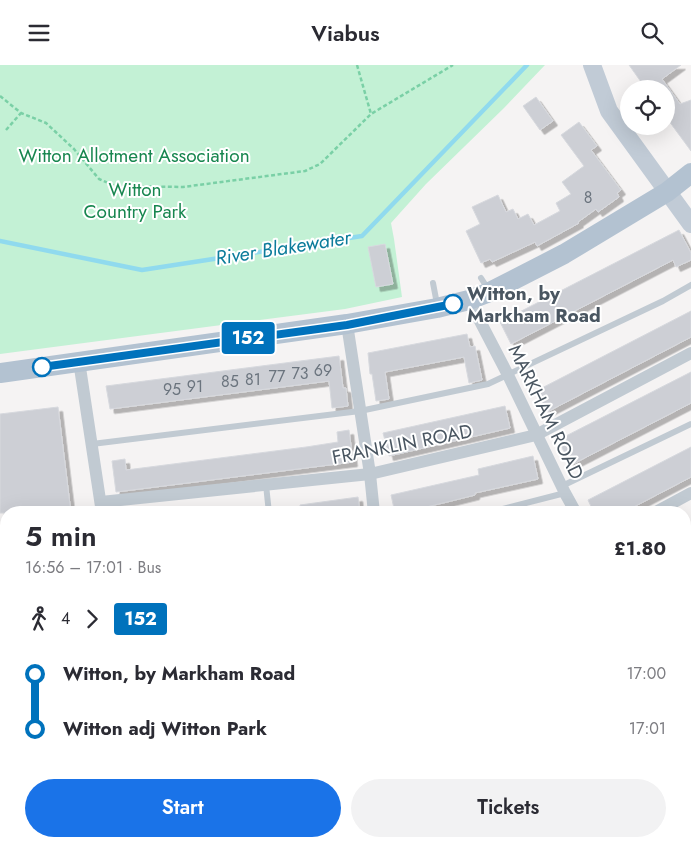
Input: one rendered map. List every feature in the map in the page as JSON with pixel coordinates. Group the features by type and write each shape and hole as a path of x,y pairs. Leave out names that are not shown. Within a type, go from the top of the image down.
{"main road":[{"path":"592,65 610,111 691,224"},
{"path":"0,373 347,325 469,300 485,285 564,254 667,192 691,173"}],"street":[{"name":"MARKHAM ROAD","path":"469,300 572,506"},
{"path":"347,325 373,506"},
{"name":"FRANKLIN ROAD","path":"108,506 266,485 370,474 536,435 691,353"},
{"path":"79,361 101,506"},
{"path":"667,506 691,493"}],"lane":[{"path":"433,283 437,308"},
{"path":"92,445 360,411 488,384 663,301 691,285"},
{"path":"509,506 563,489 691,424"},
{"path":"266,485 268,506"}],"path":[{"path":"357,65 371,114"},
{"path":"0,96 21,113 46,123 74,149 99,179 115,185 184,187 305,171 320,164 371,114 453,65"},
{"path":"6,130 21,113"}],"green space":[{"name":"Witton Country Park","path":"0,65 545,65 426,184 391,223 402,297 345,309 0,354"}],"building":[{"path":"629,65 681,65 663,80 640,80"},
{"path":"536,97 553,121 540,130 523,106"},
{"path":"675,97 680,104 691,100 691,151 675,129"},
{"path":"579,122 597,146 591,150 621,190 617,193 619,197 598,212 596,209 579,223 537,246 535,242 492,262 490,259 481,263 466,231 480,224 472,207 498,195 506,212 513,209 518,219 528,214 534,225 560,211 556,203 571,194 562,182 584,166 561,135"},
{"path":"679,230 691,253 691,260 676,267 673,260 511,344 500,322"},
{"path":"385,244 393,284 376,287 368,247"},
{"path":"691,311 691,337 547,412 536,391"},
{"path":"467,334 470,347 475,346 482,380 469,383 464,357 385,372 389,399 376,401 368,353"},
{"path":"339,356 343,388 346,388 348,406 332,408 329,381 110,409 106,386"},
{"path":"691,372 691,403 571,465 558,440"},
{"path":"505,406 510,428 389,456 383,433"},
{"path":"58,407 70,506 0,506 0,414"},
{"path":"349,430 353,462 116,492 112,461 125,459 126,470 306,447 338,442 337,432"},
{"path":"691,447 691,477 635,506 591,506 588,500"},
{"path":"533,456 538,479 475,493 475,495 430,506 393,506 391,495 479,475 478,469"},
{"path":"358,497 359,506 300,506"}],"waterway":[{"name":"River Blakewater","path":"0,241 142,270 362,236 527,65"}],"bus line":[{"name":"152","path":"42,367 347,325 453,304"}],"place":[{"name":"Witton, by Markham Road","path":"453,304"}],"park label":[{"name":"Witton Allotment Association","path":"134,155"}]}
